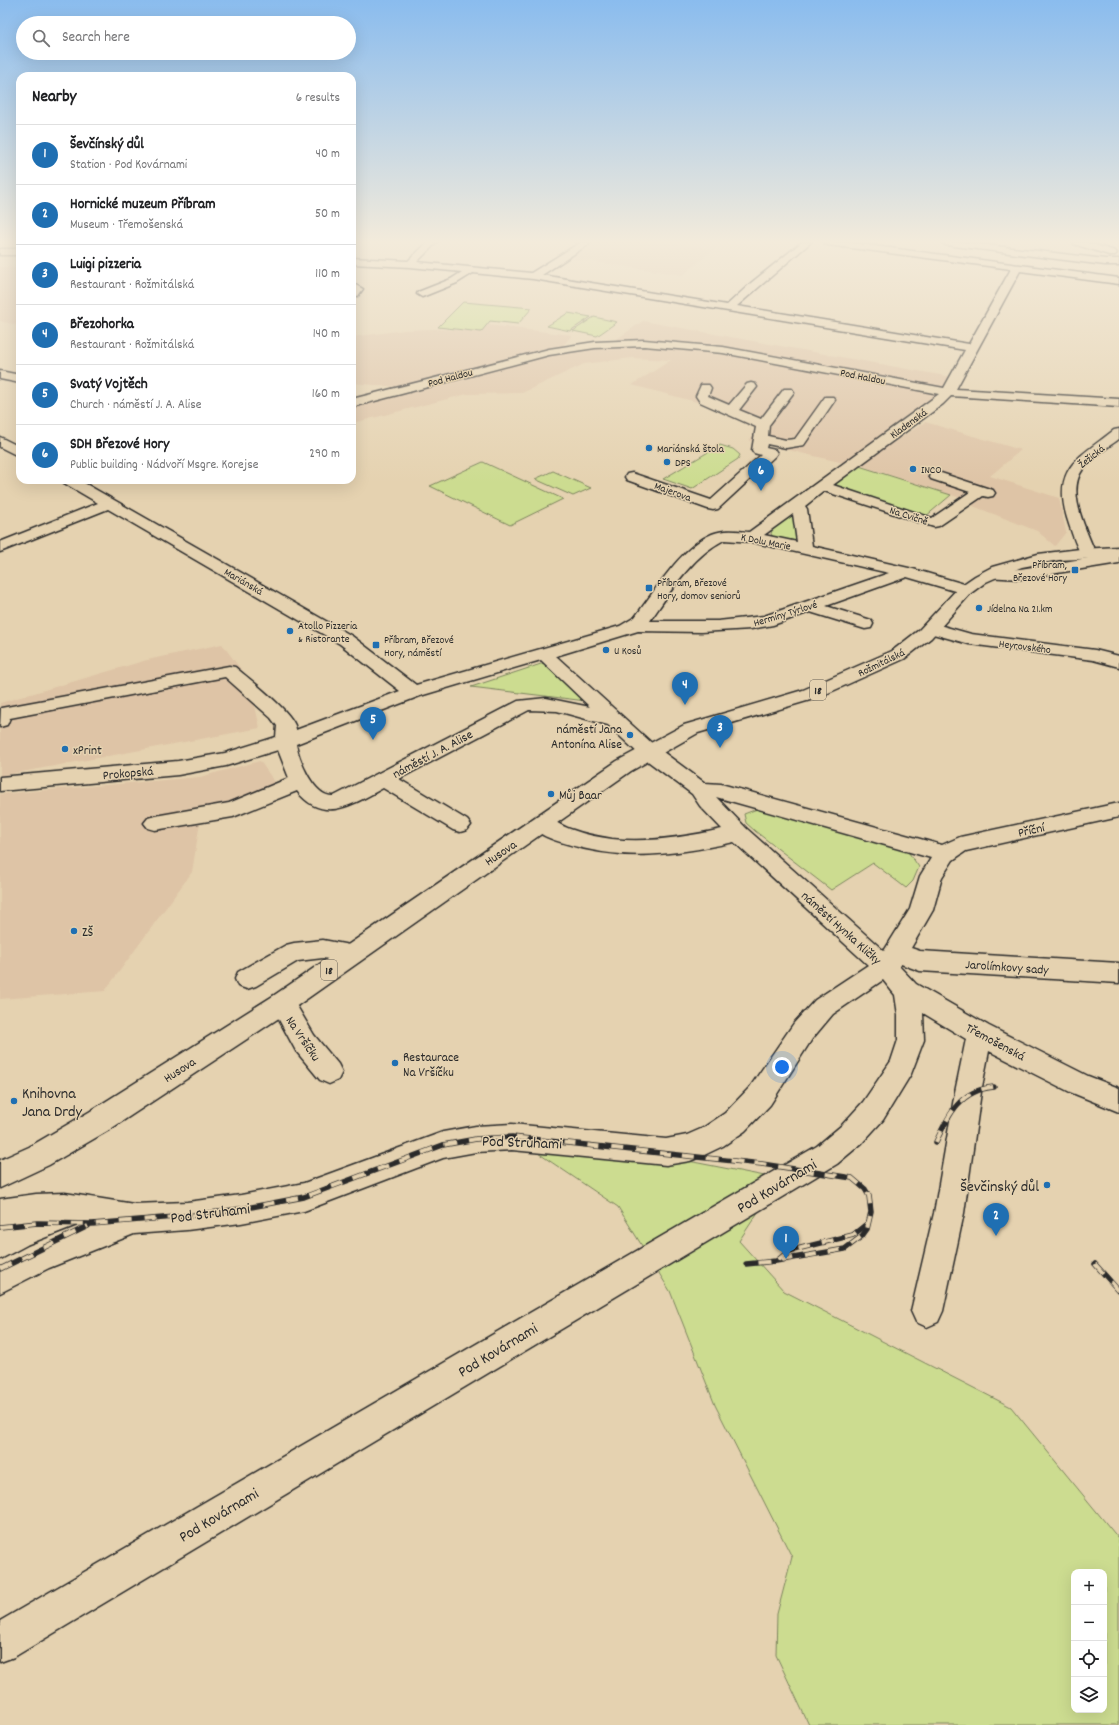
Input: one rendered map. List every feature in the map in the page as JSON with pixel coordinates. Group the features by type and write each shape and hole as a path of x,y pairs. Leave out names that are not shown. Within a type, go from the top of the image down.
{"street":[{"path":"817,322 971,348"},
{"name":"Kladenská","path":"752,537 939,401 948,392 985,322"},
{"name":"Pod Haldou","path":"356,402 549,352 595,345 624,343 678,344 723,350 948,392 1119,402"},
{"path":"0,375 16,378"},
{"path":"731,411 751,387"},
{"path":"705,388 702,396 704,399 763,425"},
{"path":"720,520 770,453 759,450 763,425 788,392"},
{"path":"761,439 786,444 799,442 829,400"},
{"name":"Žežická","path":"1087,552 1069,498 1069,484 1076,466 1119,433"},
{"path":"0,441 16,451"},
{"name":"Na Cvičně","path":"822,486 934,523 985,492 936,476"},
{"name":"Majerova","path":"632,477 720,520"},
{"name":"Mariánská","path":"75,484 346,640 413,692"},
{"path":"0,547 110,503"},
{"path":"796,506 800,509 805,549"},
{"name":"K Dolu Marie","path":"635,626 684,564 713,539 719,536 720,520 752,537 907,572 965,589"},
{"name":"Rožmitálská","path":"648,751 691,729 810,694 898,655 909,648 932,628 965,589 992,574 1029,561 1051,556 1087,552 1119,552"},
{"path":"992,574 1020,574 1119,558"},
{"name":"Hermíny Týrlové","path":"635,626 746,625 767,621 907,572"},
{"path":"809,606 865,624"},
{"path":"286,741 413,692 626,630 635,626"},
{"name":"Heyrovského","path":"932,628 969,639 1095,655 1119,662"},
{"name":"náměstí J. A. Alise","path":"544,654 613,720 648,751"},
{"name":"náměstí J. A. Alise","path":"0,721 1,714 229,671 278,714 287,726 286,741 289,756 301,781 312,795 329,803 341,800 525,706 536,703 552,704 613,720"},
{"name":"Prokopská","path":"0,784 196,766 286,741"},
{"name":"náměstí Hynka Kličky","path":"648,751 700,789 707,801 738,833 890,959 921,910 931,876 944,854"},
{"name":"Husova","path":"0,1174 38,1156 99,1121 282,1003 624,766 648,751"},
{"path":"383,779 460,825"},
{"path":"155,823 232,810 301,781"},
{"path":"700,789 721,791 944,854"},
{"name":"Příční","path":"944,854 960,845 1118,808"},
{"path":"542,824 556,832 578,841 613,847 658,846 696,842 738,833"},
{"path":"247,979 294,952 323,949 352,954"},
{"name":"Jarolímkovy sady","path":"890,959 1119,973"},
{"name":"Třemošenská","path":"890,959 907,991 980,1034 1079,1084 1119,1100"},
{"name":"Pod Struhami","path":"0,1213 36,1208 65,1207 93,1211 134,1220 187,1216 242,1209 304,1196 443,1145 476,1139 512,1137 666,1152 690,1148 713,1137 735,1122 760,1096 803,1031 824,1007 890,959"},
{"name":"Pod Kovárnami","path":"0,1643 827,1155 852,1134 873,1111 902,1066 911,1040 911,1015 907,991"},
{"name":"Na Vršíčku","path":"282,1003 305,1043 329,1072"},
{"path":"927,1311 949,1213 968,1092 980,1034"},
{"path":"0,1278 39,1257 134,1220"}],"shaded area":[{"path":"6,322 16,322 16,325"},
{"path":"641,322 651,322 951,377 944,390 844,463 749,441 759,426 731,411 632,385 671,360 632,358 584,364 522,393 467,394 356,421 356,403 410,388 356,383 356,336 405,330 434,329 481,331 487,325 572,335 561,348 611,343"},
{"path":"925,422 1021,450 990,476 1059,498 1066,532 1055,546 1037,531 973,506 973,502 858,465"},
{"path":"222,644 249,680 260,728 0,776 0,703 147,660"},
{"name":"ZŠ","path":"260,761 283,794 201,816 192,872 105,991 0,999 0,794 200,777"}],"green space":[{"path":"442,322 489,322 481,332 438,327"},
{"path":"504,322 519,322 518,324"},
{"path":"553,322 583,322 570,331 547,326"},
{"path":"586,322 616,322 597,336 573,331"},
{"path":"720,445 733,449 740,455 738,459 692,489 663,479"},
{"path":"483,462 563,499 510,525 430,486"},
{"path":"859,466 951,495 925,517 832,486"},
{"path":"553,471 591,488 573,496 535,479"},
{"path":"794,513 799,540 796,543 774,538 771,534 772,530"},
{"path":"544,663 586,701 471,687"},
{"path":"757,809 889,843 909,853 919,867 913,881 906,888 873,863 831,890 746,823 744,814"},
{"path":"529,1147 673,1158 780,1179 739,1241 784,1291 1011,1407 1119,1539 1119,1725 809,1725 776,1655 777,1614 792,1557 715,1405 670,1291 618,1207"}],"railway":[{"path":"936,1142 951,1113 964,1098 982,1089 994,1087"},
{"path":"0,1227 37,1223 92,1224 187,1216 241,1209 304,1197 443,1145 476,1139 512,1137 762,1164 852,1178 865,1189 869,1196 871,1212 867,1229 862,1236 845,1249 776,1261 746,1264"},
{"path":"778,1260 789,1251 853,1235 868,1223"},
{"path":"0,1269 88,1226"},
{"path":"1095,1264 1119,1291"}],"place":[{"name":"Mariánská štola","path":"649,448"},
{"name":"DPS","path":"667,462"},
{"name":"INCO","path":"913,469"},
{"name":"SDH Březové Hory","path":"761,491"},
{"name":"Příbram, Březové Hory","path":"1075,570"},
{"name":"Příbram, Březové Hory, domov seniorů","path":"649,588"},
{"name":"Jídelna Na 21.km","path":"979,608"},
{"name":"Atollo Pizzeria & Ristorante","path":"290,631"},
{"name":"Příbram, Březové Hory, náměstí","path":"376,645"},
{"name":"U Kosů","path":"606,650"},
{"name":"Březohorka","path":"685,705"},
{"name":"náměstí Jana Antonína Alise","path":"630,735"},
{"name":"Svatý Vojtěch","path":"373,740"},
{"name":"Luigi pizzeria","path":"720,748"},
{"name":"xPrint","path":"65,749"},
{"name":"Můj Baar","path":"551,794"},
{"name":"ZŠ","path":"74,931"},
{"name":"Restaurace Na Vršíčku","path":"395,1063"},
{"name":"Knihovna Jana Drdy","path":"14,1101"},
{"name":"Ševčinský důl","path":"1047,1185"},
{"name":"Hornické muzeum Příbram","path":"996,1236"},
{"name":"Ševčínský důl","path":"786,1259"}]}
